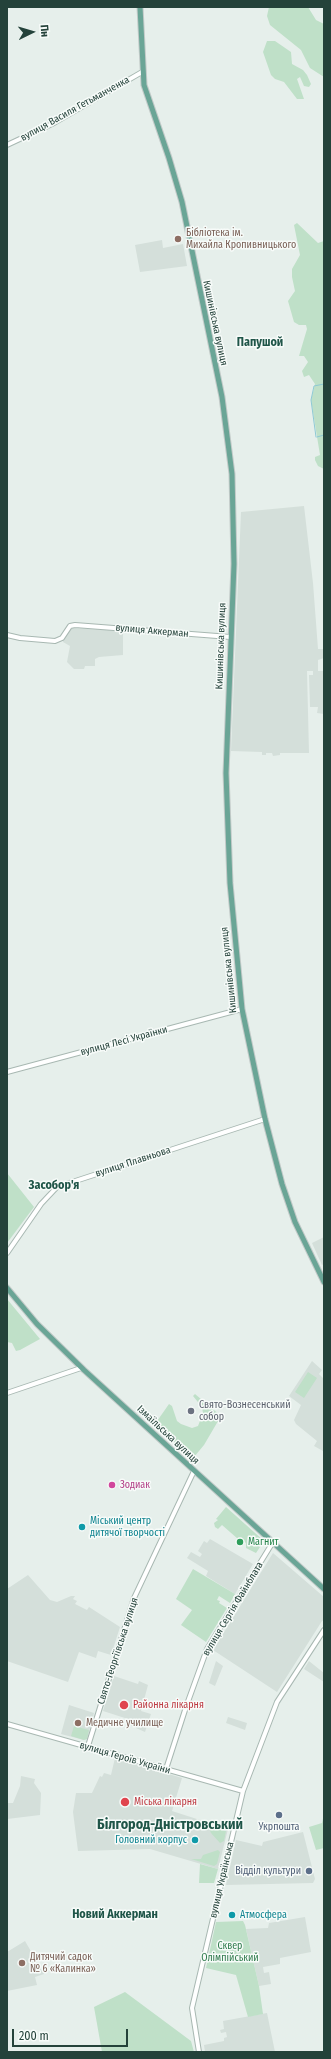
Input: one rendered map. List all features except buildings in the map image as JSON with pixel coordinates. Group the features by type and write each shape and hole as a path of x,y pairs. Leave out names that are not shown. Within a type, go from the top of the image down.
{"main road":[{"name":"Кишинівська вулиця","path":"140,7 142,72 144,85 169,158 182,202 229,441 234,508 234,564 230,637 226,773 230,883 242,1009 265,1119 275,1158 295,1222 324,1282"},
{"name":"Ізмаїльська вулиця","path":"7,1288 37,1324 81,1368 324,1589"}],"street":[{"name":"вулиця Василя Гетьманченка","path":"7,145 54,123 142,72"},
{"name":"вулиця Аккерман","path":"7,635 20,638 55,641 62,638 70,626 75,625 230,637"},
{"name":"вулиця Лесі Українки","path":"7,1072 242,1009"},
{"name":"вулиця Плавньова","path":"7,1252 41,1204 57,1187 265,1119"},
{"path":"7,1393 81,1368"},
{"name":"Свято-Георгіївська вулиця","path":"88,1746 134,1598 194,1471"},
{"name":"вулиця Сергія Файнблата","path":"166,1769 207,1649 273,1542"},
{"name":"вулиця Українська","path":"199,2052 192,2008 243,1791 277,1702 324,1630"},
{"name":"вулиця Героїв України","path":"7,1724 243,1791"}],"shaded area":[{"path":"162,240 163,248 183,244 187,266 140,272 135,245"},
{"path":"304,506 313,583 318,649 323,649 324,658 318,660 318,671 324,671 324,714 317,713 318,707 310,707 309,675 313,675 313,671 307,671 309,753 280,753 280,755 273,756 272,753 262,755 262,752 231,751 241,512"},
{"path":"70,628 123,631 123,655 99,657 95,659 95,666 85,666 84,669 74,669 67,662 70,646 63,642 65,634"},
{"path":"324,1237 324,1264 322,1265 312,1243"},
{"path":"312,1361 322,1370 319,1374 324,1379 323,1451 314,1446 317,1441 296,1424 294,1420 301,1405 289,1396"},
{"path":"210,1539 253,1564 235,1594 206,1576 208,1571 187,1558 191,1552 200,1557 202,1554 198,1551 204,1541 207,1543"},
{"path":"273,1553 324,1597 324,1620 277,1692 213,1650"},
{"path":"28,1575 50,1600 57,1602 71,1596 75,1596 73,1599 77,1601 75,1604 87,1610 89,1607 120,1627 111,1655 98,1651 96,1658 79,1652 68,1682 7,1661 7,1589"},
{"path":"216,1661 223,1666 215,1686 209,1683"},
{"path":"309,1661 324,1673 324,1682 304,1669"},
{"name":"Районна лікарня","path":"114,1676 138,1684 139,1681 148,1685 141,1711 151,1714 145,1732 127,1724 128,1719 103,1711"},
{"name":"Медичне училище","path":"69,1705 94,1713 87,1739 84,1740 61,1734"},
{"path":"228,1717 247,1723 245,1730 226,1723"},
{"name":"Міська лікарня","path":"115,1758 182,1778 172,1811 228,1829 218,1869 150,1849 78,1851 73,1812 76,1793 92,1793 100,1776 102,1777 104,1773 111,1775"},
{"path":"21,1776 35,1779 34,1783 41,1793 40,1815 7,1819 7,1803 13,1803 20,1786"},
{"path":"303,1832 315,1879 313,1883 226,1885 236,1840 262,1846 263,1842"},
{"path":"305,1917 311,1952 280,1958 280,1964 263,1967 264,1973 269,1972 271,1984 259,1986 246,1929 268,1928 269,1923"},
{"name":"Дитячий садок № 6 «Калинка»","path":"25,1941 44,1974 35,1977 37,1985 7,1991 7,1952"},
{"path":"267,2013 275,2052 205,2052 204,2045 224,2041 224,2038 227,2037 226,2032 221,2033 220,2030 224,2029 223,2021"}],"green space":[{"path":"269,7 308,7 316,20 324,24 324,77 310,68 301,50 270,25 267,16"},
{"path":"267,41 275,41 291,52 292,64 303,70 307,75 311,84 309,87 304,86 300,77 297,79 304,99 297,99 284,82 275,79 271,75 263,52"},
{"path":"297,223 318,243 324,241 324,469 318,466 315,460 315,457 320,455 311,400 315,384 309,375 304,377 302,371 308,362 304,356 299,356 307,329 306,325 299,325 294,322 288,301 295,291 292,269 300,255 294,225"},
{"path":"7,1173 34,1207 7,1243"},
{"path":"7,1299 40,1339 16,1351 12,1343 7,1342"},
{"path":"308,1372 317,1378 304,1398 295,1392"},
{"path":"195,1394 221,1416 204,1445 194,1457 189,1457 155,1424 169,1404 172,1406 177,1421 192,1428 198,1426 203,1413 202,1407 193,1396"},
{"path":"226,1507 264,1541 256,1553 246,1548 246,1543 240,1538 238,1539 222,1525 218,1529 215,1527 214,1523 218,1520 216,1519"},
{"path":"193,1569 235,1594 230,1603 219,1596 217,1600 220,1601 219,1603 227,1608 206,1642 181,1625 192,1610 176,1599"},
{"path":"74,1726 89,1730 87,1739 84,1740 71,1736"},
{"path":"324,1814 324,1848 316,1850 309,1827 322,1823"},
{"path":"203,1822 226,1831 224,1841 220,1843 211,1833 209,1828 201,1825"},
{"path":"218,1850 220,1852 217,1864 214,1866 191,1859 201,1859 203,1855"},
{"path":"200,1864 218,1869 214,1883 199,1883"},
{"name":"Сквер Олімпійський","path":"243,1921 259,1986 263,2014 248,2017 236,1975 206,1968 216,1922"},
{"path":"125,1992 191,2041 194,2052 102,2052 94,2007"}],"waterway":[{"path":"316,437 311,400 314,386 324,384"},
{"path":"317,437 324,435"}],"place":[{"name":"Бібліотека ім. Михайла Кропивницького","path":"178,239"},
{"name":"Свято-Вознесенський собор","path":"191,1411"},
{"name":"Зодиак","path":"112,1485"},
{"name":"Міський центр дитячої творчості","path":"82,1527"},
{"name":"Магнит","path":"240,1542"},
{"name":"Районна лікарня","path":"124,1705"},
{"name":"Медичне училище","path":"78,1723"},
{"name":"Міська лікарня","path":"125,1802"},
{"name":"Укрпошта","path":"279,1815"},
{"name":"Головний корпус","path":"195,1840"},
{"name":"Відділ культури","path":"309,1871"},
{"name":"Атмосфера","path":"232,1915"},
{"name":"Дитячий садок № 6 «Калинка»","path":"22,1963"}],"district":[{"name":"Папушой","path":"260,343"},
{"name":"Засобор'я","path":"54,1186"},
{"name":"Білгород-Дністровський","path":"170,1825"},
{"name":"Новий Аккерман","path":"115,1915"}]}
